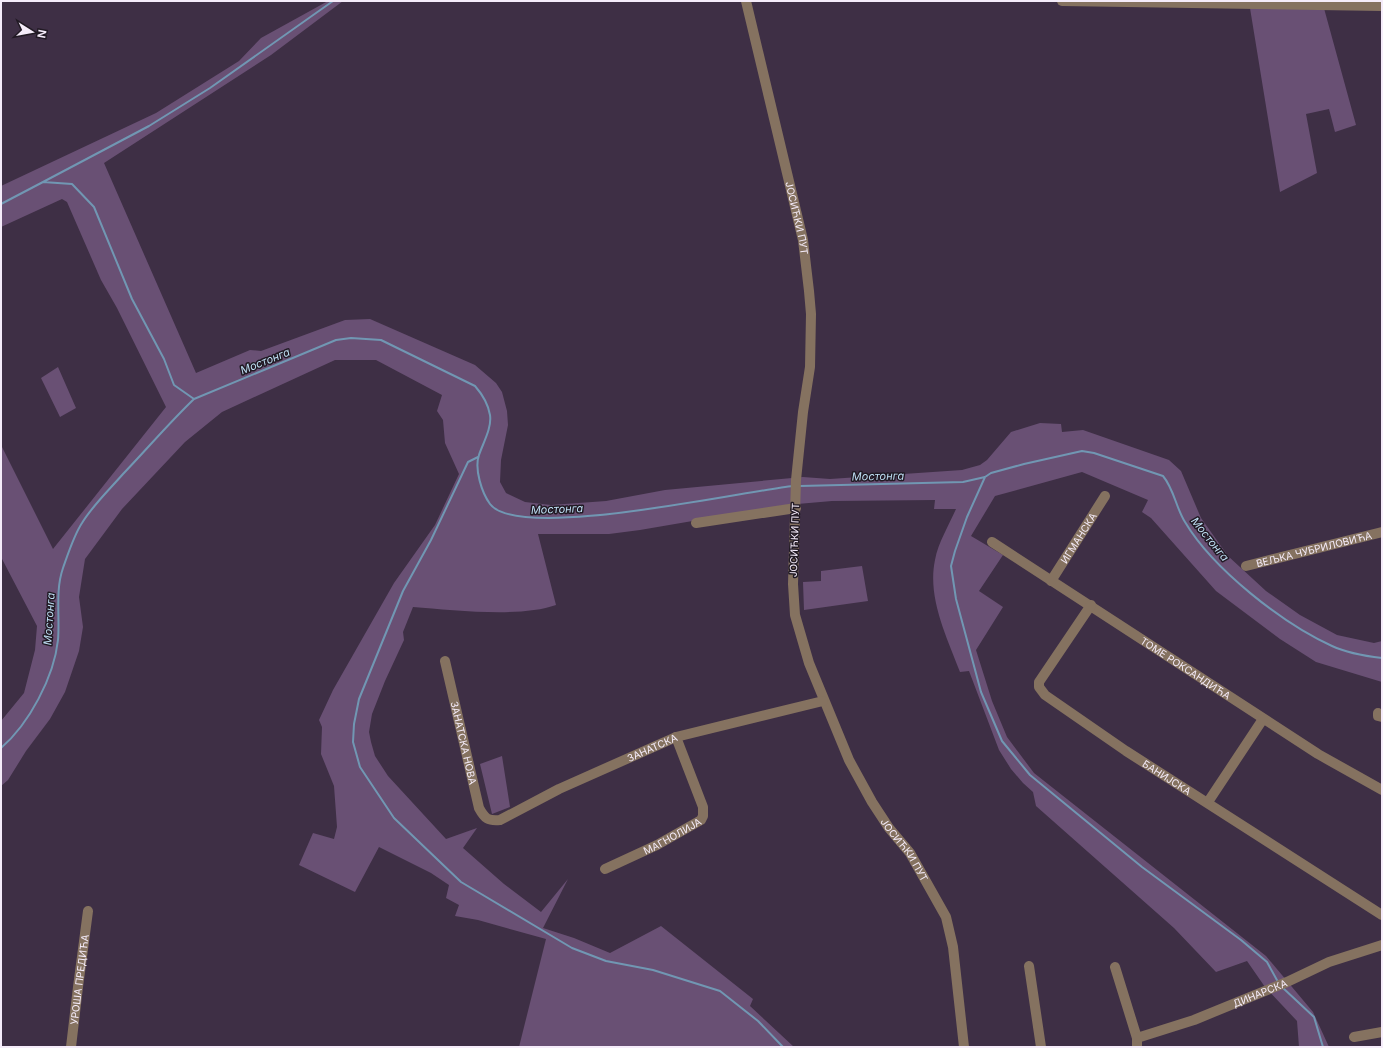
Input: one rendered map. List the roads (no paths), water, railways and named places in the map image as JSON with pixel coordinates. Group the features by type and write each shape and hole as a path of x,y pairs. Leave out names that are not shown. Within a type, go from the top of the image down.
{"street":[{"name":"ЈОСИЋКИ ПУТ","path":"746,1 803,240 809,291 810,367 803,412 796,480 793,584 795,614 809,663 849,760 872,802 889,828 910,853 946,917 952,947 964,1047"},
{"path":"1062,1 1382,6"},
{"name":"ИГМАНСКА","path":"1052,581 1105,496"},
{"path":"696,523 796,505"},
{"name":"ВЕЉКА ЧУБРИЛОВИЋА","path":"1246,566 1382,532"},
{"name":"ТОМЕ РОКСАНДИЋА","path":"992,542 1318,754 1382,790"},
{"name":"БАНИЈСКА","path":"1091,605 1039,682 1039,688 1045,695 1120,746 1382,915"},
{"name":"ЗАНАТСКА НОВА","path":"445,661 480,808 484,818 490,821"},
{"name":"ЗАНАТСКА","path":"490,821 500,820 559,789 676,737 824,701"},
{"path":"1208,802 1263,719"},
{"name":"МАГНОЛИЈА","path":"605,869 657,845 701,820 703,816 703,807 676,737"},
{"name":"УРОША ПРЕДИЋА","path":"71,1047 88,911"},
{"name":"ДИНАРСКА","path":"1137,1042 1274,988 1330,962 1382,945"},
{"path":"1029,966 1041,1047"},
{"path":"1115,966 1137,1042"},
{"path":"1354,1037 1382,1032"}],"waterway":[{"path":"43,182 149,126 210,88 333,1"},
{"path":"1,204 43,182 72,184 94,207 132,299 164,359 174,385 194,399"},
{"name":"Мостонга","path":"1,748 21,726 46,684 56,654 58,640 58,595 63,568 71,545 86,516 123,474 194,399 336,340 351,338 381,340 475,386 486,403 490,415 490,425 479,455 477,467 478,474 484,494 490,504 509,514 542,518 585,516 683,504 793,486"},
{"name":"Мостонга","path":"800,486 963,482 985,477 991,473 1024,464 1082,451 1094,453 1163,476 1170,487 1182,517 1197,540 1231,576 1292,624 1344,651 1382,658"},
{"path":"478,457 468,462 431,540 403,591 359,699 354,724 353,742 360,767 394,818 461,882 572,948 606,961 653,970 720,991 758,1021 783,1047"},
{"path":"985,477 967,517 951,566 956,599 981,692 1002,741 1030,775 1142,867 1241,940 1267,962 1278,982"},
{"path":"1283,988 1314,1017 1323,1047"}]}
